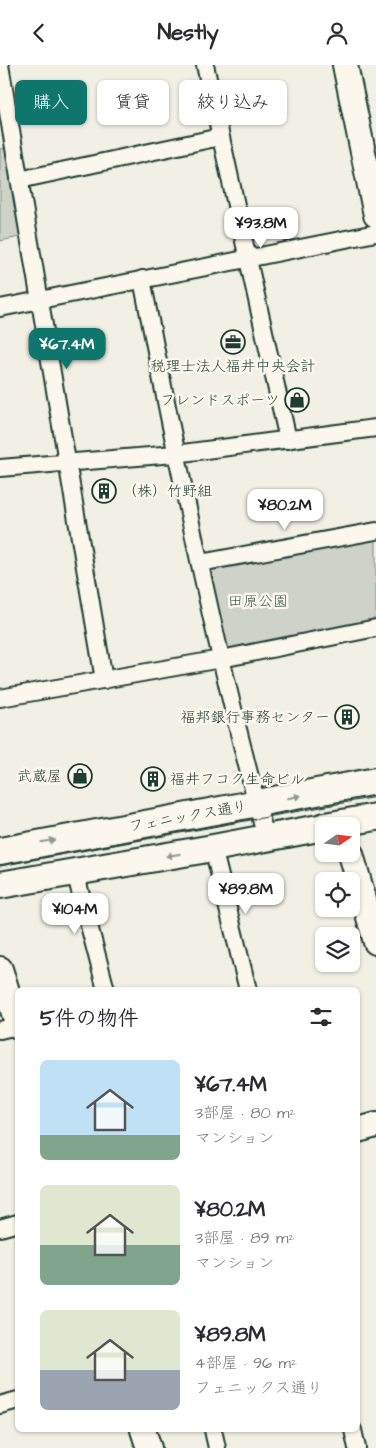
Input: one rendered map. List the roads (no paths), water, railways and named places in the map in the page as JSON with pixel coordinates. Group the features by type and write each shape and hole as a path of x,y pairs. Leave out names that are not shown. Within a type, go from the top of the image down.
{"main road":[{"name":"フェニックス通り","path":"0,851 376,781"},
{"path":"360,820 376,817"},
{"path":"0,885 315,829"}],"street":[{"path":"0,65 6,139 19,180 104,680"},
{"path":"205,65 246,258 288,440"},
{"path":"345,65 376,215"},
{"path":"19,180 220,137"},
{"path":"0,308 376,233"},
{"path":"142,279 176,453 221,659 266,838"},
{"path":"0,468 176,453 376,428"},
{"path":"200,563 376,531"},
{"path":"0,698 221,659 376,628"},
{"path":"213,848 247,987"},
{"path":"354,863 376,942"},
{"path":"74,872 105,987"},
{"path":"0,969 15,1019"},
{"path":"0,1030 15,1026"},
{"path":"360,1129 376,1125"},
{"path":"0,1228 15,1224"},
{"path":"0,1405 15,1401"},
{"path":"144,1432 149,1448"},
{"path":"213,1432 217,1448"},
{"path":"353,1432 357,1448"}],"tram line":[{"path":"0,866 376,797"}],"place":[{"name":"税理士法人福井中央会計","path":"233,342"},
{"name":"フレンドスポーツ","path":"297,400"},
{"name":"（株）竹野組","path":"104,491"},
{"name":"福邦銀行事務センター","path":"347,717"},
{"name":"武蔵屋","path":"80,776"},
{"name":"福井フコク生命ビル","path":"153,779"}],"park label":[{"name":"田原公園","path":"258,601"}]}
